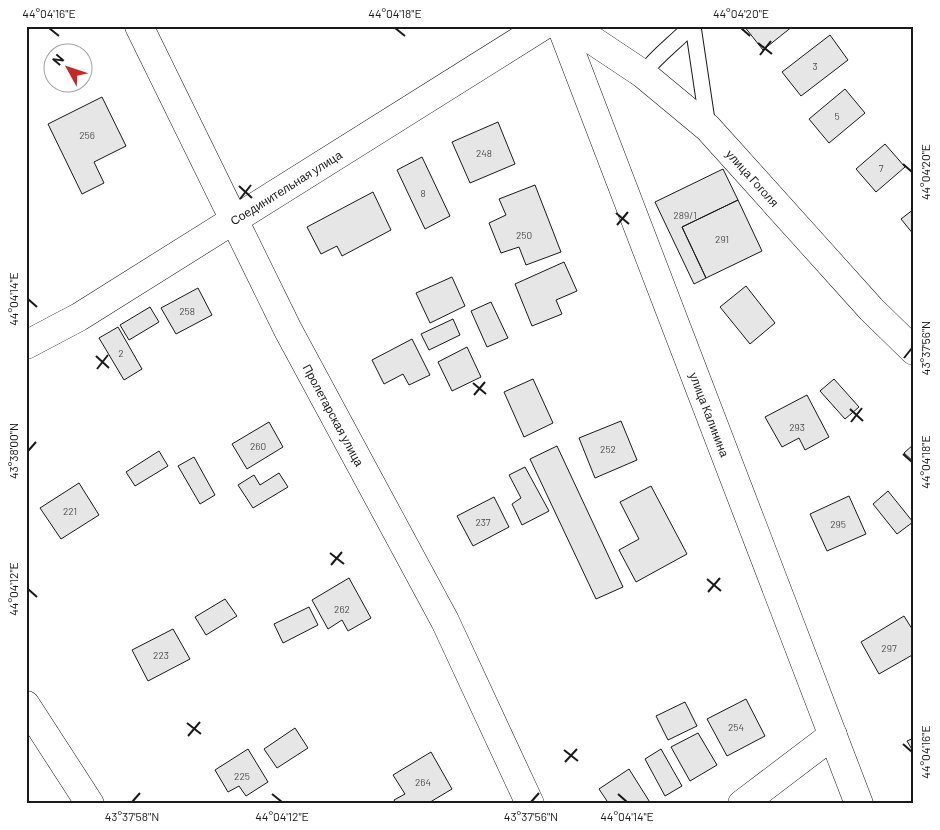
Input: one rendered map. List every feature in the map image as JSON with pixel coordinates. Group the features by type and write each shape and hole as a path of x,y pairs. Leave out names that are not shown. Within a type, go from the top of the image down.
{"street":[{"name":"Пролетарская улица","path":"139,26 288,330 445,622 530,804"},
{"name":"Соединительная улица","path":"26,345 79,317 543,26"},
{"name":"улица Калинина","path":"561,26 859,804"},
{"name":"улица Гоголя","path":"571,26 643,74 708,128 871,309 914,351"},
{"path":"26,705 90,804"},
{"path":"742,804 833,735"}],"lane":[{"path":"643,74 656,57 692,26"},
{"path":"692,26 708,128"}],"building":[{"path":"744,26 793,26 763,50"},
{"path":"830,35 848,60 801,96 782,72"},
{"path":"845,89 865,113 829,143 809,119"},
{"path":"102,97 126,146 94,162 104,183 82,194 48,124"},
{"path":"498,122 515,164 470,183 452,142"},
{"path":"885,144 905,167 876,192 856,169"},
{"path":"422,157 450,216 425,229 397,170"},
{"path":"723,169 738,200 682,227 706,278 694,284 655,202"},
{"path":"535,185 561,252 526,265 519,247 501,253 489,223 506,215 499,199"},
{"path":"373,192 391,230 342,256 337,246 321,254 307,227"},
{"path":"738,200 762,251 706,278 682,227"},
{"path":"914,209 914,235 901,219"},
{"path":"564,262 577,291 556,300 562,314 532,326 515,284"},
{"path":"452,277 465,306 430,323 416,293"},
{"path":"746,286 775,323 750,344 720,307"},
{"path":"198,288 212,315 176,334 161,308"},
{"path":"491,302 508,338 487,347 471,311"},
{"path":"150,307 159,322 129,340 120,325"},
{"path":"453,319 460,335 429,350 421,334"},
{"path":"118,327 142,369 124,380 99,338"},
{"path":"412,339 430,375 409,385 403,374 384,384 372,360"},
{"path":"467,347 481,377 452,391 438,362"},
{"path":"533,379 553,423 524,437 504,392"},
{"path":"834,379 859,407 845,419 820,391"},
{"path":"807,395 829,437 805,450 799,438 782,447 765,417"},
{"path":"621,421 637,460 595,478 579,438"},
{"path":"269,422 283,447 247,469 232,444"},
{"path":"914,444 914,462 904,453"},
{"path":"557,446 623,587 596,599 530,459"},
{"path":"159,451 168,466 135,486 126,472"},
{"path":"194,457 215,495 200,504 178,466"},
{"path":"525,467 549,511 522,525 512,504 521,498 509,475"},
{"path":"279,473 288,487 253,508 238,485 254,475 260,485"},
{"path":"79,483 99,515 61,539 40,508"},
{"path":"651,486 687,554 636,582 619,550 639,539 620,502"},
{"path":"888,491 913,522 897,534 873,504"},
{"path":"849,496 866,534 827,551 810,514"},
{"path":"494,497 509,527 473,546 457,516"},
{"path":"349,578 371,618 348,631 342,620 328,629 312,600"},
{"path":"225,599 237,616 206,635 195,617"},
{"path":"309,607 318,625 283,643 274,624"},
{"path":"904,616 914,632 914,654 879,674 861,642"},
{"path":"173,629 190,659 148,681 132,650"},
{"path":"746,699 765,736 727,756 707,719"},
{"path":"685,702 697,726 668,740 656,716"},
{"path":"295,728 308,748 277,768 264,749"},
{"path":"698,733 717,765 690,781 671,747"},
{"path":"914,738 914,753 907,741"},
{"path":"248,749 268,782 246,796 239,786 228,792 215,770"},
{"path":"661,749 682,786 665,796 645,759"},
{"path":"431,752 452,789 427,804 396,804 394,800 405,794 393,775"},
{"path":"629,769 651,804 609,804 599,789"}]}
